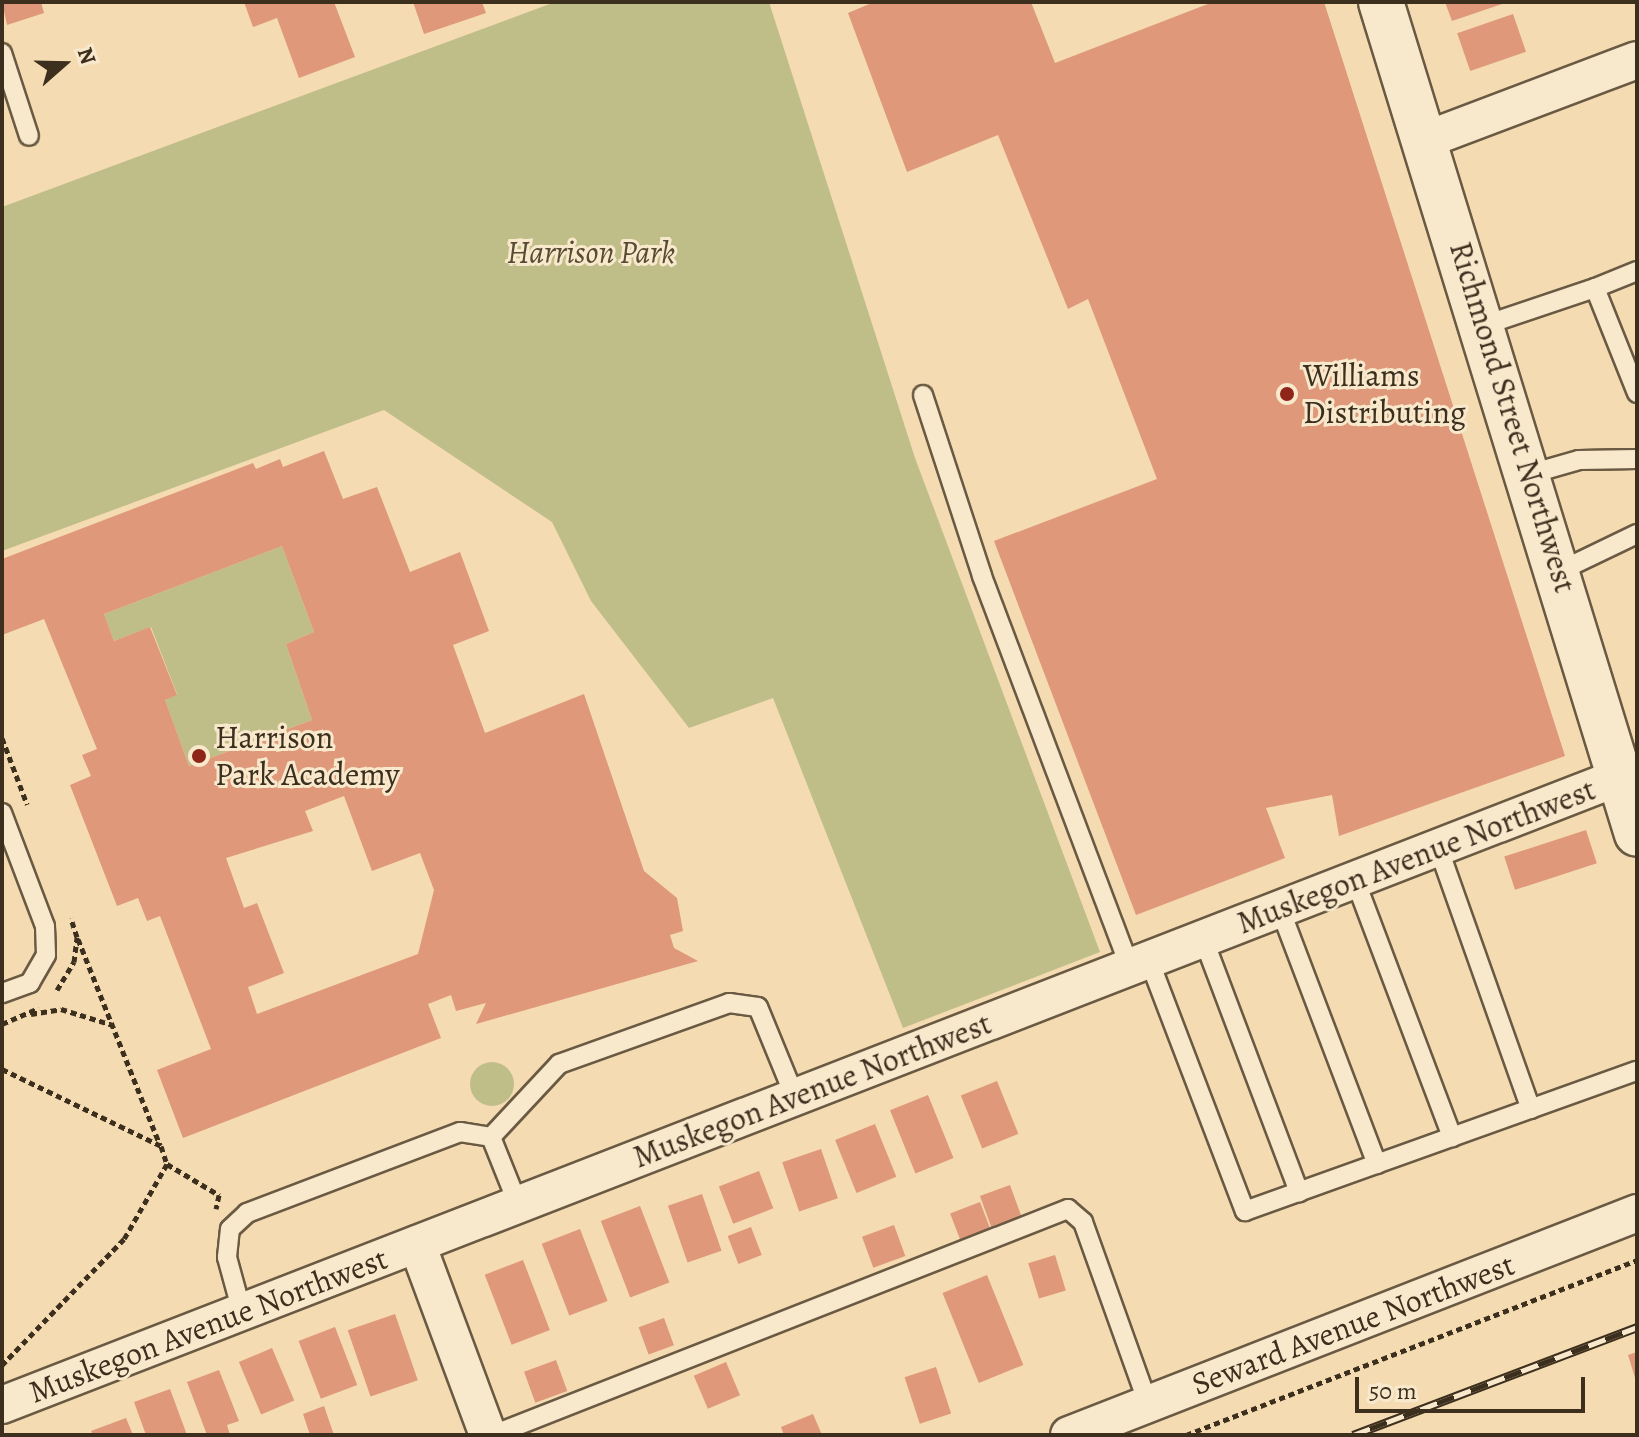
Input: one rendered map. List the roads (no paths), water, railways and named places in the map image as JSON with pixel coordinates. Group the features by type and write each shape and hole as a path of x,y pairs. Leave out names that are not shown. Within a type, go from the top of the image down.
{"street":[{"name":"Richmond Street Northwest","path":"1381,2 1428,139 1637,834"},
{"path":"1428,139 1637,60"},
{"name":"Muskegon Avenue Northwest","path":"2,1405 1622,776"},
{"name":"Seward Avenue Northwest","path":"1069,1435 1637,1213"},
{"path":"417,1244 490,1435"}],"lane":[{"path":"2,53 29,136"},
{"path":"1485,325 1637,271"},
{"path":"1595,288 1637,393"},
{"path":"923,395 982,576 1139,964 1245,1211 1637,1071"},
{"path":"1530,474 1579,460 1636,457"},
{"path":"1560,571 1637,534"},
{"path":"2,813 45,926 46,955 30,983 2,993"},
{"path":"1438,847 1531,1109"},
{"path":"1355,880 1452,1137"},
{"path":"1280,909 1377,1164"},
{"path":"1203,938 1299,1192"},
{"path":"491,1137 559,1064 729,1003 758,1007 795,1097"},
{"path":"242,1312 227,1257 230,1229 247,1213 460,1132 491,1137"},
{"path":"491,1137 518,1204"},
{"path":"490,1435 1068,1209 1083,1222 1148,1404"}],"railway":[{"path":"1353,1435 1637,1327"}],"place":[{"name":"Williams Distributing","path":"1287,394"},
{"name":"Harrison Park Academy","path":"199,756"}],"park label":[{"name":"Harrison Park","path":"591,252"}]}
